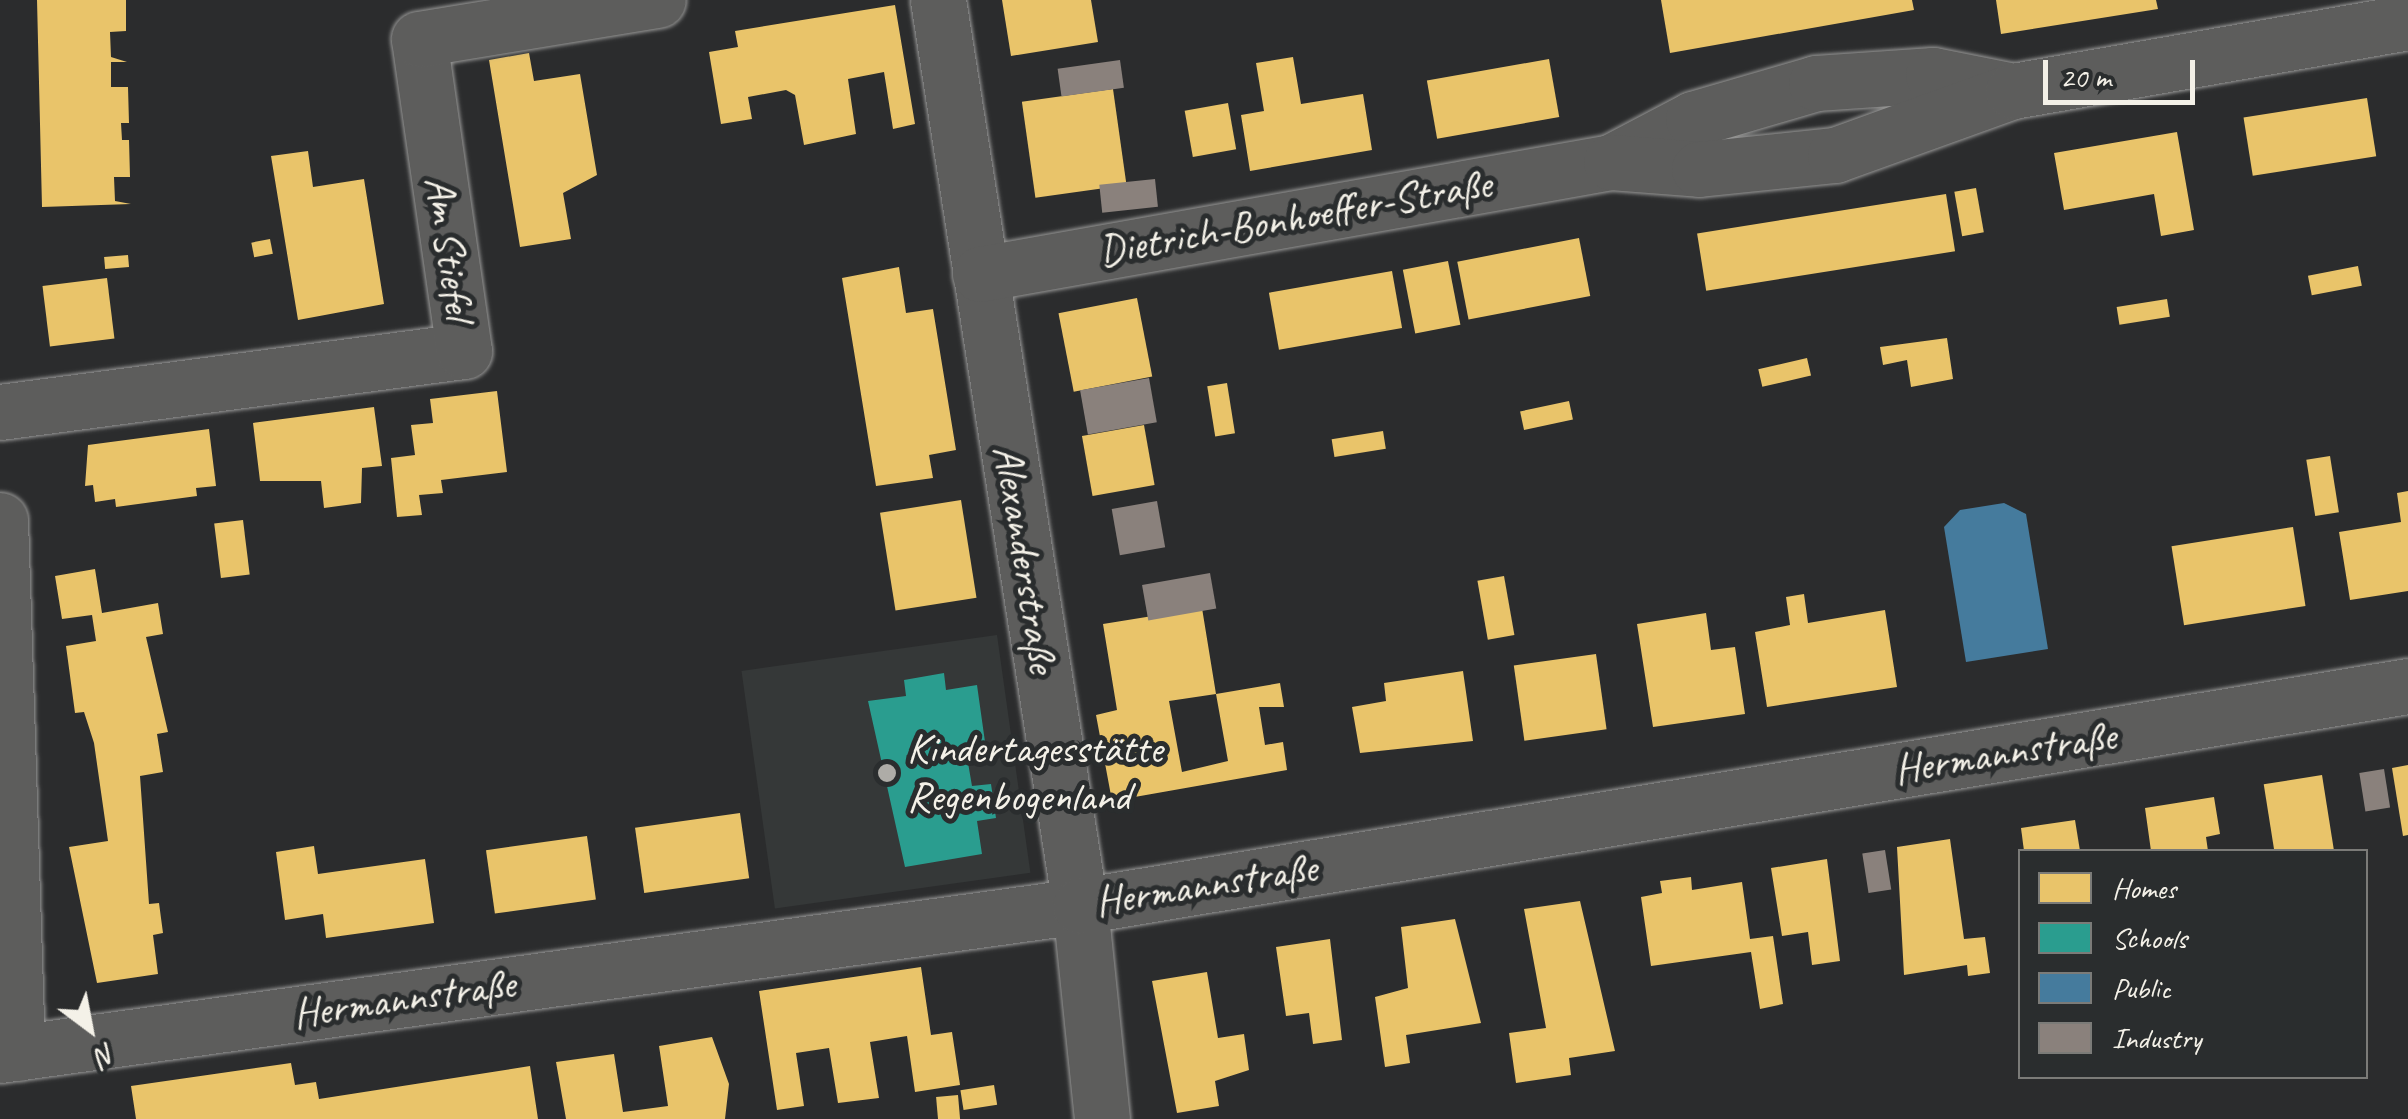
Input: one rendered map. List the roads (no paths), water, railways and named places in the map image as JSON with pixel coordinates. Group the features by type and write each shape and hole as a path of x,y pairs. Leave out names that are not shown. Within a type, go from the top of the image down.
{"street":[{"name":"Am Stiefel","path":"0,412 464,352 419,38 658,0"},
{"name":"Alexanderstraße","path":"938,0 1080,906 1102,1119"},
{"name":"Dietrich-Bonhoeffer-Straße","path":"980,274 1611,162 1699,169 1835,156 2013,91 2408,22"},
{"name":"Dietrich-Bonhoeffer-Straße","path":"1611,162 1693,119 1816,83 1933,75 2013,91"},
{"path":"0,520 9,1054"},
{"name":"Hermannstraße","path":"9,1054 1080,906 2408,686"}],"place":[{"name":"Kindertagesstätte Regenbogenland","path":"887,773"}]}
